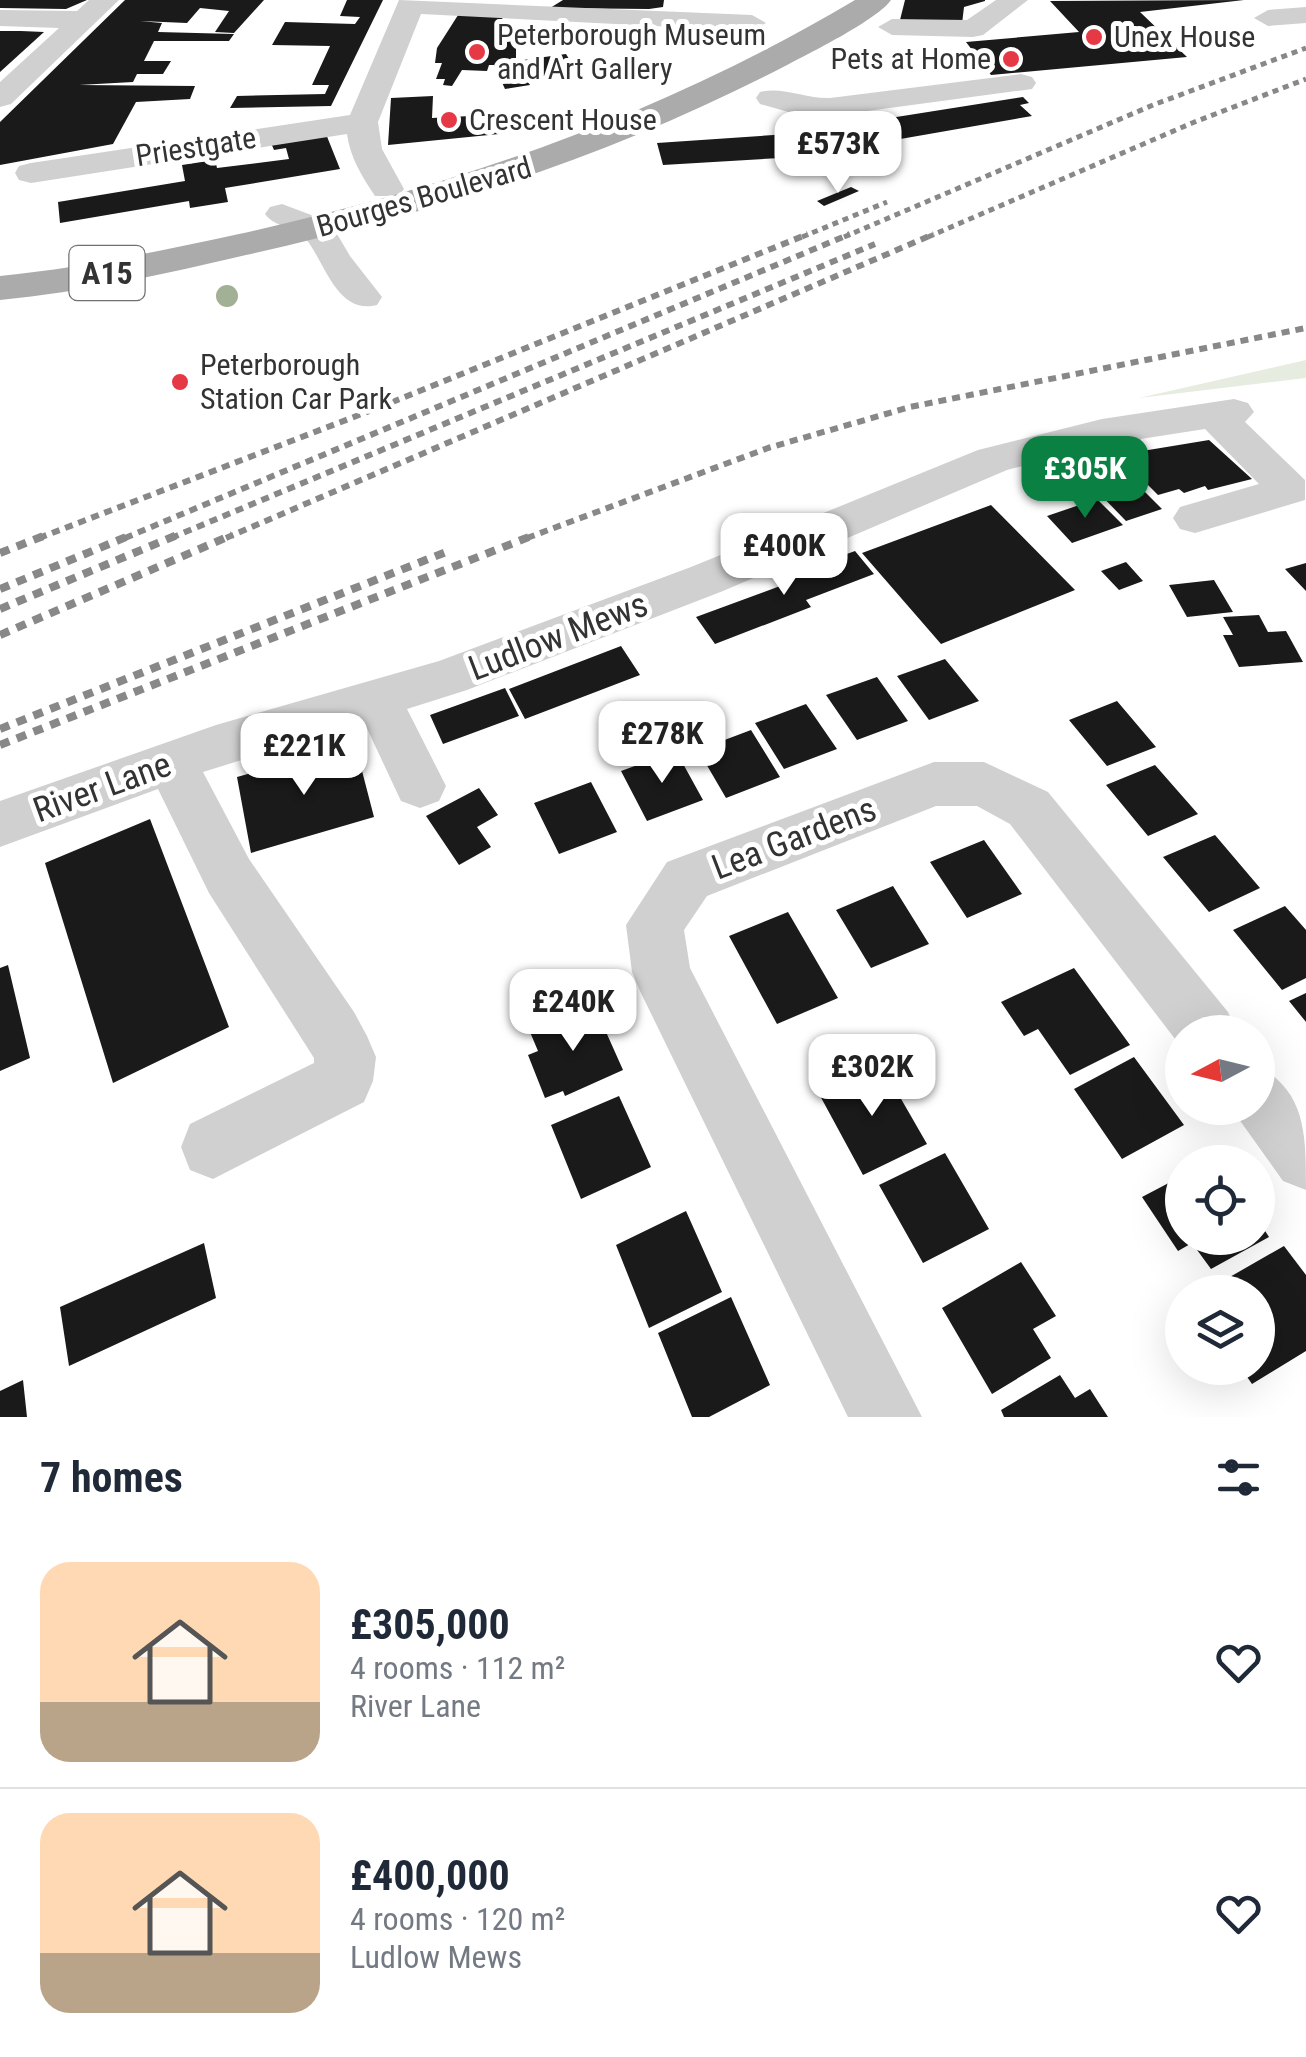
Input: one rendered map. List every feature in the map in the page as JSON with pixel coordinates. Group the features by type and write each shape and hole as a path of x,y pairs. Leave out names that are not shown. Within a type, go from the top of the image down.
{"main road":[{"name":"Bourges Boulevard","path":"0,266 290,228 387,189 490,159 606,115 745,53 845,0"},
{"name":"Bourges Boulevard","path":"0,288 73,279 483,182 564,154 775,58 876,0"}],"street":[{"path":"892,28 973,29 1014,0"},
{"path":"387,189 368,154 362,122 411,2 670,21 752,22"},
{"path":"0,18 95,10"},
{"path":"0,98 95,10"},
{"path":"1268,18 1306,14"},
{"path":"771,98 790,106 830,107 1021,83"},
{"name":"Priestgate","path":"31,173 77,182 362,122"},
{"name":"Ludlow Mews","path":"377,698 450,676 707,580 994,460 1102,432 1224,413 1290,490 1195,518"},
{"path":"377,698 420,786"},
{"name":"River Lane","path":"0,824 171,762 377,698"},
{"path":"171,762 229,876 333,1032 345,1058 342,1082 213,1147"},
{"name":"Lea Gardens","path":"886,1417 661,972 655,925 687,879 934,784 984,784 1029,808 1193,1015"},
{"path":"1275,1119 1306,1158"}],"shaded area":[{"path":"1306,360 1306,378 1139,398"}],"building":[{"path":"0,0 87,0 66,9 0,8"},
{"path":"125,0 264,0 234,33 215,32 229,11 200,8 187,23 140,21 162,23 158,32 234,34 229,41 154,41 144,61 171,61 163,74 137,74 133,82 79,85 195,86 190,99 136,102 113,144 0,165 0,122"},
{"path":"347,0 383,0 331,106 230,108 237,96 325,94 329,85 312,85 330,46 272,45 285,22 355,24 360,17 340,16"},
{"path":"563,0 664,0 663,7 649,9 550,8"},
{"path":"905,0 985,1 964,7 962,24 900,20"},
{"name":"Unex House","path":"1244,0 1140,12 1187,57 991,75 966,42 1079,32 1050,1"},
{"name":"Peterborough Museum and Art Gallery","path":"460,12 504,13 497,36 519,37 521,29 546,30 544,39 549,45 516,48 516,61 566,54 580,77 558,81 555,74 526,79 530,85 505,89 494,65 489,65 487,71 462,70 452,86 443,85 445,79 436,79 442,63 435,63 437,48"},
{"path":"0,31 21,31 44,32 0,72"},
{"name":"Crescent House","path":"433,96 432,118 509,114 509,123 499,123 499,134 388,145 391,98"},
{"path":"1023,97 1029,103 1020,105 1032,116 797,157 663,165 657,143 789,134"},
{"path":"326,134 340,169 225,188 228,202 190,208 189,201 60,223 58,202 185,181 182,165 215,160 217,168 289,159 286,148 274,150 271,143"},
{"path":"851,187 859,191 824,206 817,201"},
{"path":"1209,440 1252,479 1208,490 1205,486 1158,495 1118,455"},
{"path":"1130,477 1162,509 1126,521 1095,489"},
{"path":"1097,499 1123,525 1072,543 1047,516"},
{"path":"991,505 1075,590 941,644 862,553"},
{"path":"855,551 874,574 806,600 811,607 715,644 696,617 791,582 787,576"},
{"path":"1126,562 1143,581 1119,590 1101,571"},
{"path":"1306,563 1306,591 1285,569"},
{"path":"1214,580 1233,612 1187,617 1169,585"},
{"path":"1259,615 1268,632 1286,631 1303,662 1239,667 1223,635 1233,635 1223,617"},
{"path":"621,646 640,675 525,719 509,689"},
{"path":"945,659 979,701 929,720 897,676"},
{"path":"877,677 908,721 857,740 826,695"},
{"path":"505,688 519,716 443,744 430,715"},
{"path":"1117,701 1156,747 1107,766 1069,720"},
{"path":"806,704 837,749 784,769 755,723"},
{"path":"751,730 780,777 726,798 698,750"},
{"path":"355,744 374,817 251,853 237,777"},
{"path":"676,751 703,800 647,821 621,771"},
{"path":"1155,765 1198,814 1148,836 1106,785"},
{"path":"591,782 617,832 559,854 534,803"},
{"path":"479,788 498,815 477,827 491,847 459,865 426,816"},
{"path":"150,819 229,1027 113,1083 45,863"},
{"path":"1215,835 1260,888 1209,912 1163,857"},
{"path":"984,840 1022,894 967,918 930,862"},
{"path":"893,886 929,944 871,968 836,910"},
{"path":"1285,906 1306,930 1306,978 1282,990 1233,930"},
{"path":"788,912 838,998 777,1024 729,936"},
{"path":"8,965 30,1058 0,1071 0,968"},
{"path":"1074,968 1130,1045 1070,1075 1038,1029 1024,1036 1001,1002"},
{"path":"1306,993 1306,1022 1289,1001"},
{"path":"594,1005 623,1070 565,1096 563,1091 545,1098 528,1055 538,1051 530,1032"},
{"path":"1134,1057 1165,1099 1165,1125 1184,1125 1122,1159 1074,1089"},
{"path":"881,1064 927,1144 863,1175 818,1092"},
{"path":"619,1096 651,1167 581,1199 551,1125"},
{"path":"945,1153 989,1229 923,1263 879,1185"},
{"path":"1165,1185 1165,1232 1142,1197"},
{"path":"686,1211 722,1292 649,1328 616,1245"},
{"path":"204,1243 216,1298 69,1366 60,1307"},
{"path":"1284,1246 1306,1275 1306,1351 1275,1370 1275,1275 1233,1275 1275,1255"},
{"path":"1201,1255 1236,1255 1211,1269"},
{"path":"1021,1262 1056,1316 1033,1329 1051,1358 992,1394 942,1308"},
{"path":"731,1297 770,1385 709,1417 692,1417 658,1333"},
{"path":"1060,1375 1075,1398 1090,1389 1108,1417 1004,1417 1001,1410"},
{"path":"23,1380 27,1417 0,1417 0,1391"}],"railway":[{"path":"844,237 1153,105 1306,48"},
{"path":"928,237 1192,123 1306,79"},
{"path":"802,237 887,202"},
{"path":"39,538 385,405 808,234"},
{"path":"125,538 850,234"},
{"path":"226,538 934,234"},
{"path":"171,538 875,244"},
{"path":"527,538 768,448 910,407 1306,328"},
{"path":"0,553 46,535"},
{"path":"0,589 131,535"},
{"path":"0,609 177,535"},
{"path":"0,635 232,535"},
{"path":"0,745 534,535"},
{"path":"0,729 451,550"}],"place":[{"name":"Unex House","path":"1094,37"},
{"name":"Peterborough Museum and Art Gallery","path":"477,52"},
{"name":"Pets at Home","path":"1011,59"},
{"name":"Crescent House","path":"449,120"},
{"name":"Peterborough Station Car Park","path":"180,382"}]}
